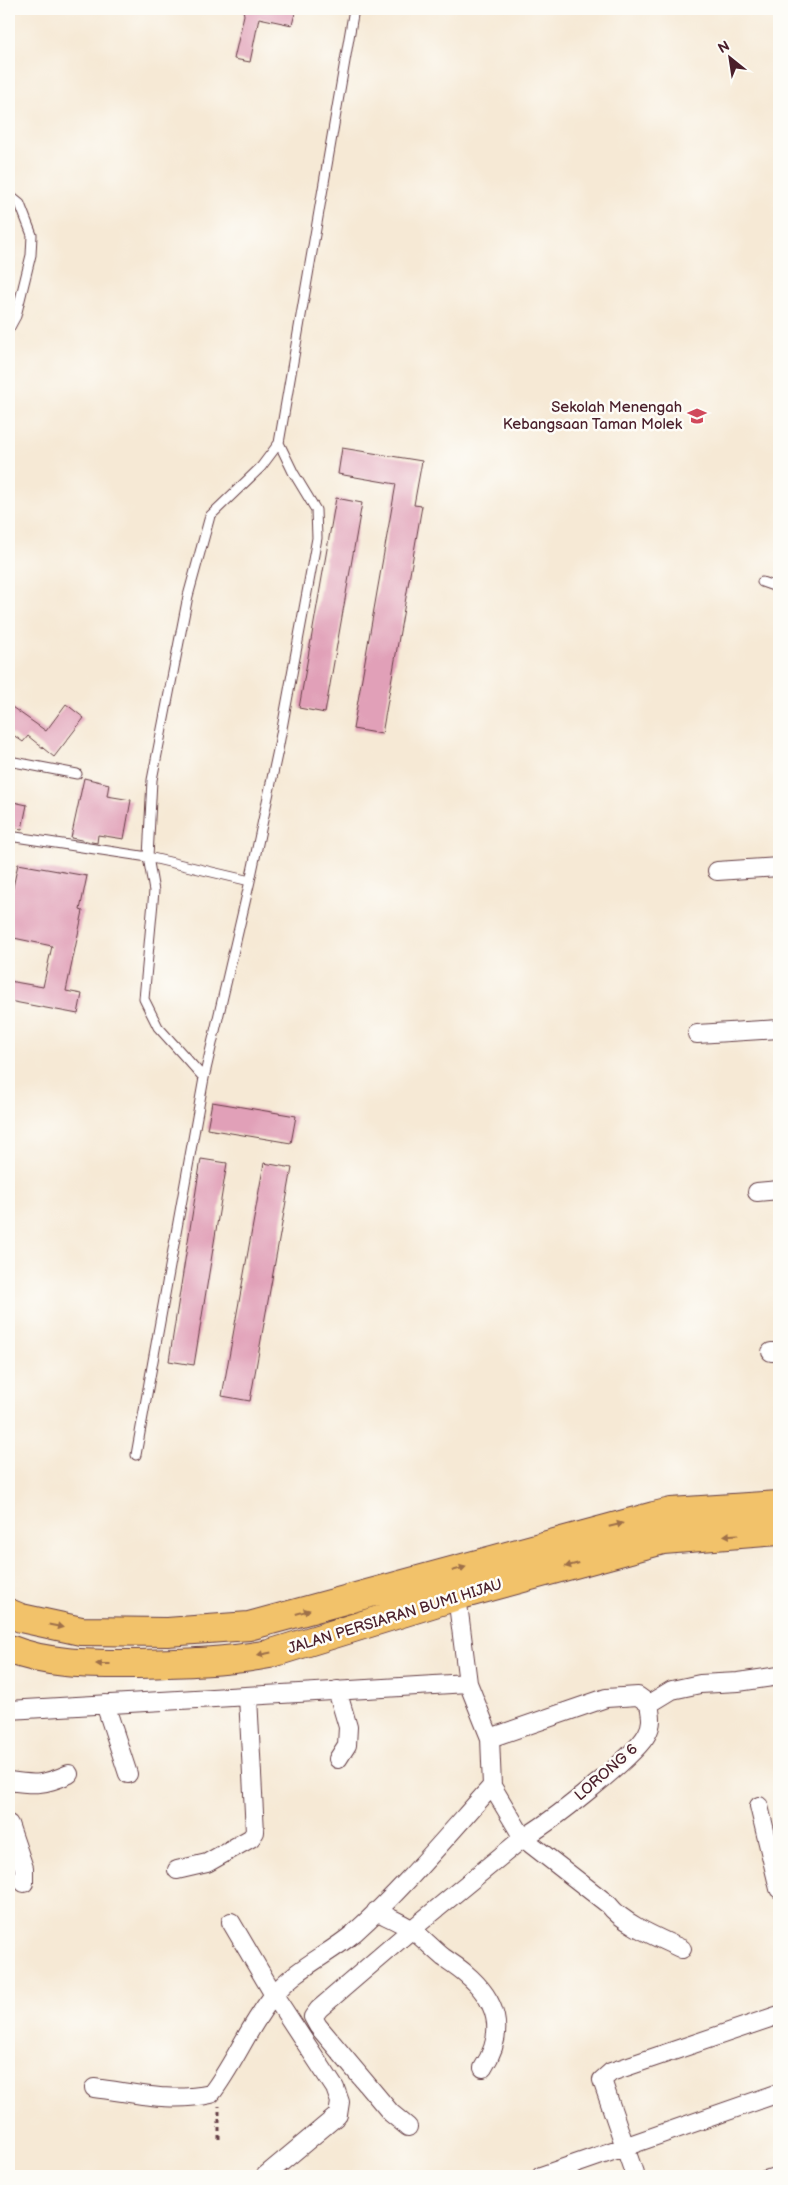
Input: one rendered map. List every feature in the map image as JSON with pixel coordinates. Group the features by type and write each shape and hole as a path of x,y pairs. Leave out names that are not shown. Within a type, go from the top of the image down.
{"main road":[{"name":"JALAN PERSIARAN BUMI HIJAU","path":"9,1613 21,1618 81,1631 167,1632 249,1626 671,1512 779,1505"},
{"name":"JALAN PERSIARAN BUMI HIJAU","path":"9,1649 20,1654 81,1664 169,1663 248,1658 269,1654 456,1596 663,1540 779,1532"}],"street":[{"path":"717,871 779,867"},
{"path":"698,1034 779,1029"},
{"path":"757,1192 779,1190"},
{"path":"456,1596 468,1683 490,1738 492,1786 523,1838 609,1905 614,1912 682,1949"},
{"path":"490,1738 606,1698 638,1696 649,1704 672,1690 700,1684 738,1682 779,1676"},
{"path":"9,1710 468,1683"},
{"path":"337,1690 348,1726 346,1745 338,1759"},
{"path":"177,1870 207,1863 251,1838 255,1832 248,1697"},
{"path":"105,1704 128,1774"},
{"name":"LORONG 6","path":"408,2127 391,2113 318,2026 313,2017 319,2009 411,1930 523,1838 552,1818 622,1761 646,1736 652,1721 649,1704"},
{"path":"9,1781 31,1785 54,1780 69,1774"},
{"path":"94,2088 166,2099 192,2098 211,2094 243,2046 257,2018 274,1995 292,1976 353,1934 413,1875 492,1786"},
{"path":"759,1806 779,1889"},
{"path":"9,1824 24,1868 24,1884"},
{"path":"376,1911 411,1930 443,1957 465,1972 480,1987 490,2004 497,2022 497,2040 483,2068"},
{"path":"231,1922 274,1995 335,2088 340,2102 338,2114 265,2176"},
{"path":"635,2176 602,2080 611,2072 779,2015"},
{"path":"541,2176 779,2093"}],"lane":[{"path":"204,1078 158,1027 144,999 154,891 148,857 152,780 188,596 210,516 261,467 279,443 354,9"},
{"path":"9,196 20,204 32,235 29,264 16,316 9,329"},
{"path":"136,1455 204,1078 250,882 280,741 317,538 316,510 293,472 279,443"},
{"path":"762,582 779,588"},
{"path":"9,761 77,774"},
{"path":"9,836 148,857 250,882"},
{"path":"763,2176 779,2171"}],"path":[{"path":"219,2083 219,2139"}],"building":[{"path":"243,9 296,9 292,25 259,18 250,62 234,59 244,15"},
{"path":"342,448 422,461 414,505 422,506 382,734 353,729 396,484 338,474"},
{"path":"336,498 362,503 325,713 299,708"},
{"path":"66,704 84,718 54,757 28,736 23,742 9,732 9,705 46,731"},
{"path":"84,778 109,784 107,796 131,800 124,839 98,835 97,843 71,838"},
{"path":"9,801 27,805 22,829 9,827"},
{"path":"18,864 87,876 80,910 83,911 66,991 82,994 78,1014 9,1001 9,981 43,987 52,946 9,937 9,906"},
{"path":"212,1102 296,1116 291,1143 207,1129"},
{"path":"201,1159 227,1163 194,1365 169,1361"},
{"path":"264,1163 292,1168 250,1401 222,1396"}],"place":[{"name":"Sekolah Menengah Kebangsaan Taman Molek","path":"697,416"}]}
